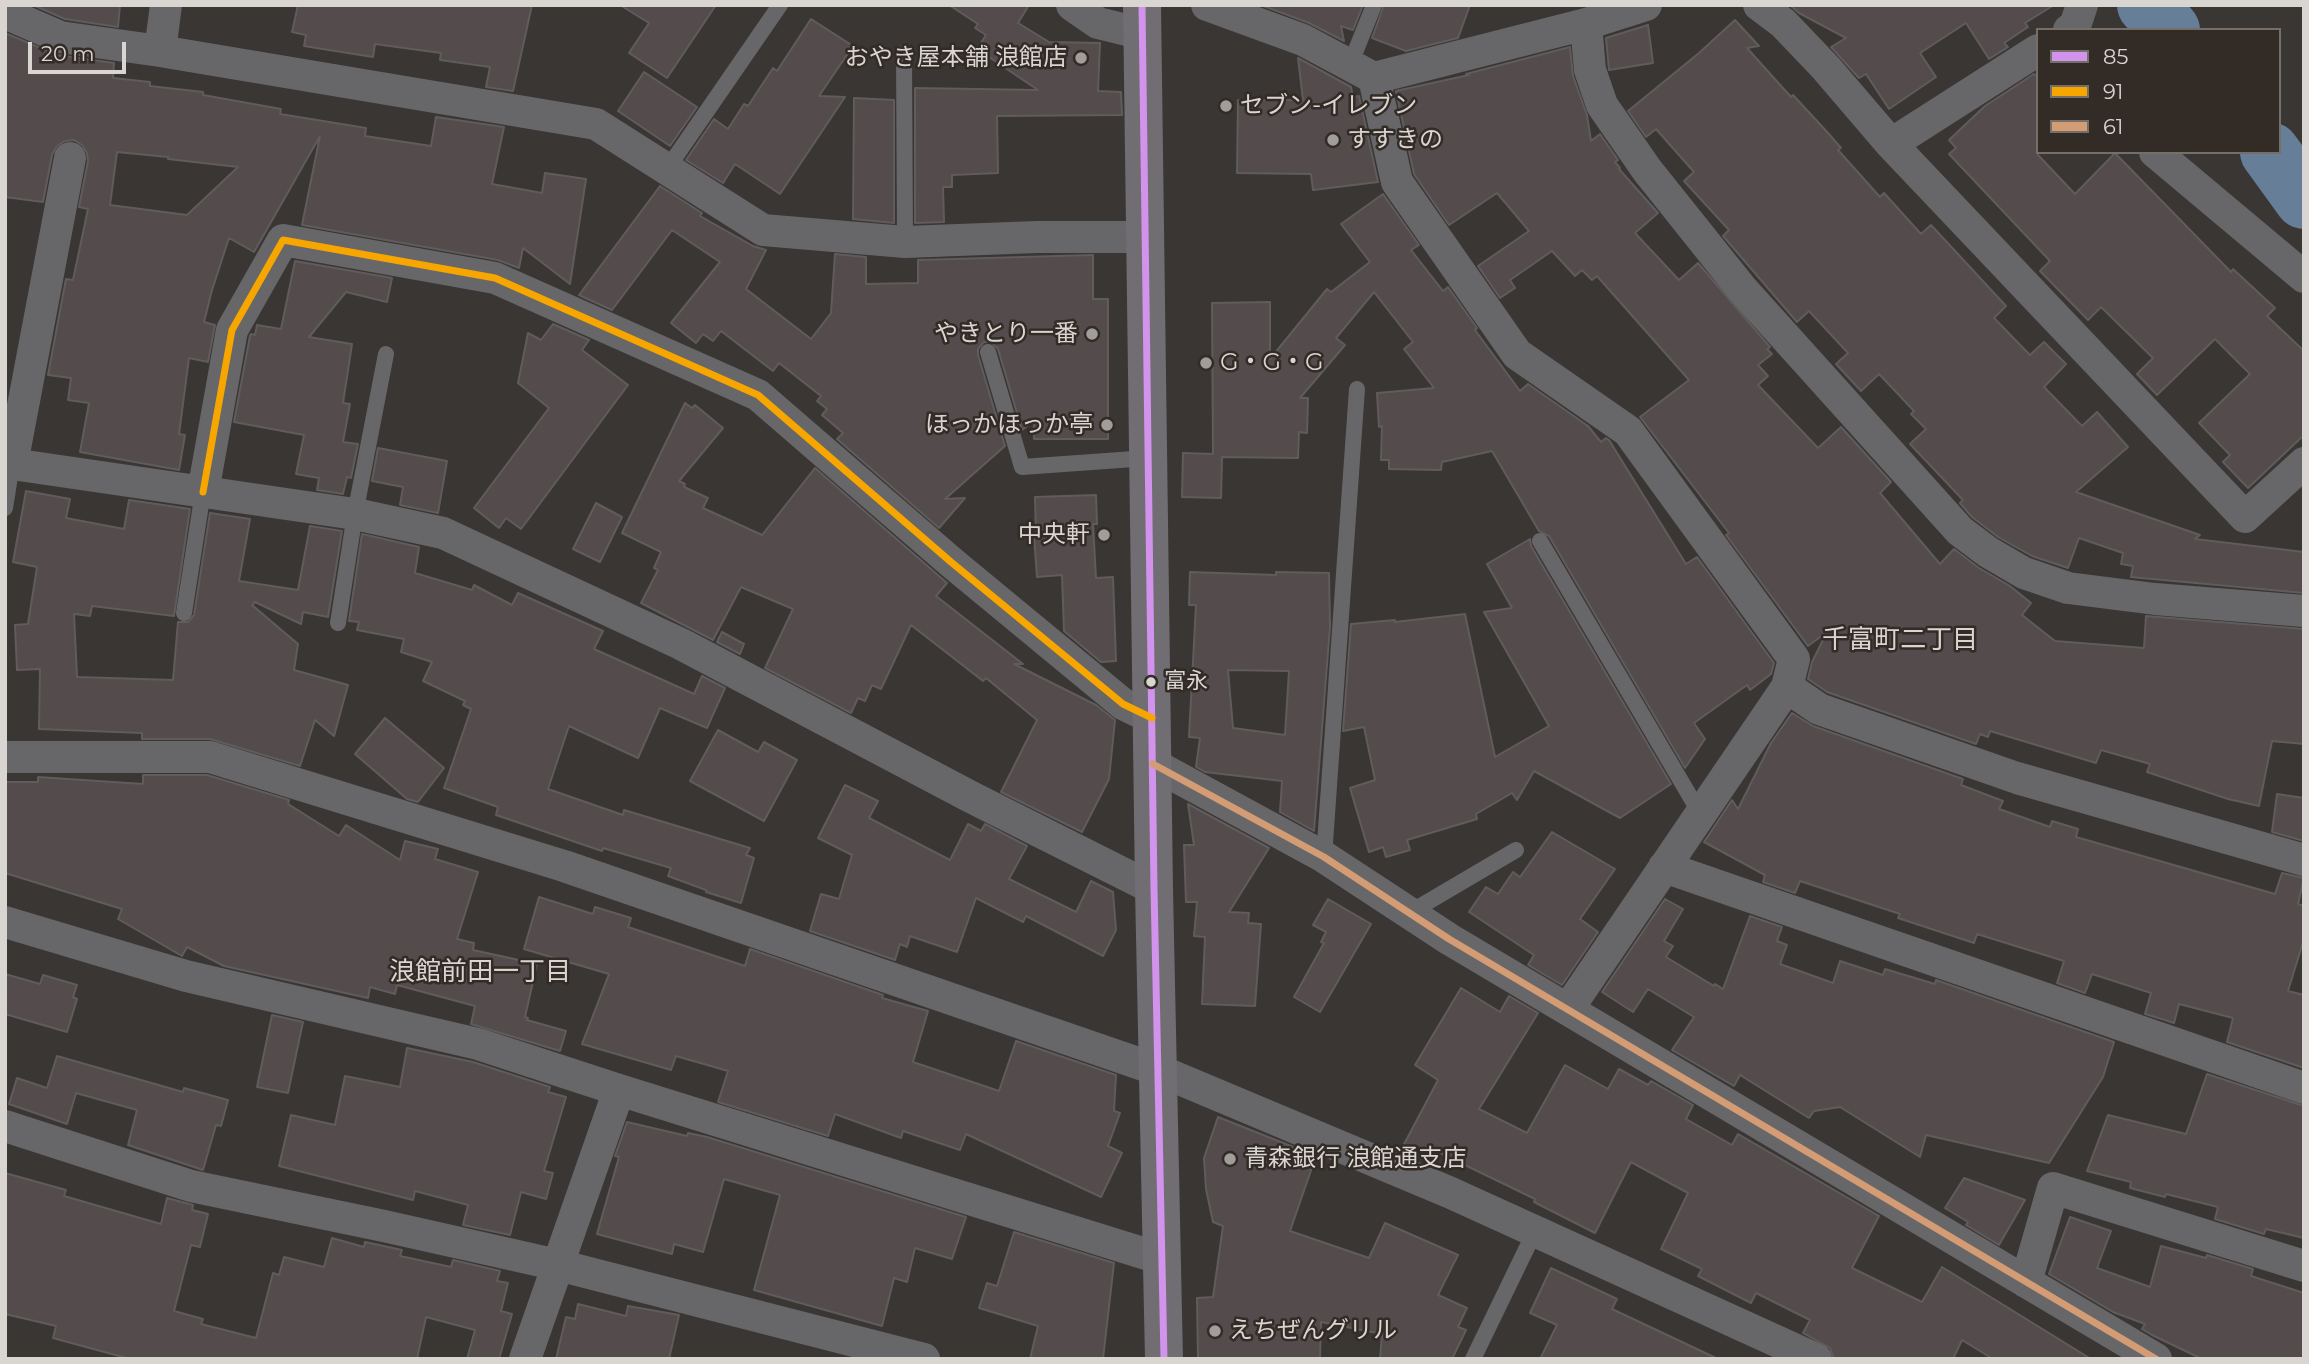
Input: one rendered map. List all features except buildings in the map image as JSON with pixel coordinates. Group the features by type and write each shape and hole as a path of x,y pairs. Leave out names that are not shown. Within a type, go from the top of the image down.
{"main road":[{"path":"1143,20 1154,889 1164,1359"}],"street":[{"path":"160,51 166,5"},
{"path":"1072,5 1098,23 1143,20"},
{"path":"1207,5 1303,40 1362,71 1586,24 1646,5"},
{"path":"1759,5 1783,23 1826,68 1891,144 2245,517 2304,463"},
{"path":"5,13 60,37 160,51 596,124 763,230 905,242 1037,237 1145,237"},
{"path":"1586,24 1590,70 1602,105 1647,170 1742,289 1960,531 1988,552 2024,573 2068,587 2155,598 2304,611"},
{"path":"1891,144 2036,51"},
{"path":"1362,71 1397,182 1517,354 1628,431 1794,659 1787,687 1567,1009"},
{"path":"2157,154 2304,277"},
{"path":"70,158 9,463 355,514 443,533 668,638 971,797 1154,889"},
{"path":"202,492 232,330 283,240 495,278 758,395 951,562 1123,704 1153,718"},
{"path":"1787,687 1819,709 2017,778 2304,860"},
{"path":"5,757 210,757 564,866 1158,1070 1451,1192 1816,1359"},
{"path":"1153,764 1324,857 1449,939 2156,1359"},
{"path":"1664,867 2304,1088"},
{"path":"5,922 186,976 478,1044 1162,1259"},
{"path":"525,1359 619,1090"},
{"path":"5,1126 191,1186 558,1265 831,1347 923,1359"},
{"path":"2026,1282 2053,1188 2304,1266"}],"lane":[{"path":"667,169 780,5"},
{"path":"1362,71 1374,5"},
{"path":"904,53 905,242"},
{"path":"988,352 1022,467 1149,458"},
{"path":"338,623 355,514 386,354"},
{"path":"1324,857 1357,389"},
{"path":"5,508 9,463"},
{"path":"184,613 202,492"},
{"path":"1540,541 1701,815"},
{"path":"1409,913 1516,849"},
{"path":"1473,1359 1535,1231"}],"waterway":[{"path":"2147,5 2168,28"},
{"path":"2271,154 2304,199"}],"transit line":[{"name":"85","path":"1142,5 1154,889 1164,1359"},
{"name":"91","path":"203,492 232,330 283,240 495,278 758,395 951,562 1123,704 1152,718"},
{"name":"61","path":"1153,764 1324,857 1449,939 2156,1359"}],"place":[{"name":"おやき屋本舗 浪館店","path":"1081,58"},
{"name":"セブン-イレブン","path":"1226,106"},
{"name":"すすきの","path":"1333,140"},
{"name":"やきとり一番","path":"1092,334"},
{"name":"G・G・G","path":"1206,363"},
{"name":"ほっかほっか亭","path":"1107,425"},
{"name":"中央軒","path":"1104,535"},
{"name":"富永","path":"1151,682"},
{"name":"青森銀行 浪館通支店","path":"1230,1159"},
{"name":"えちぜんグリル","path":"1215,1331"}],"district":[{"name":"千富町二丁目","path":"1900,640"},
{"name":"浪館前田一丁目","path":"480,972"}]}
